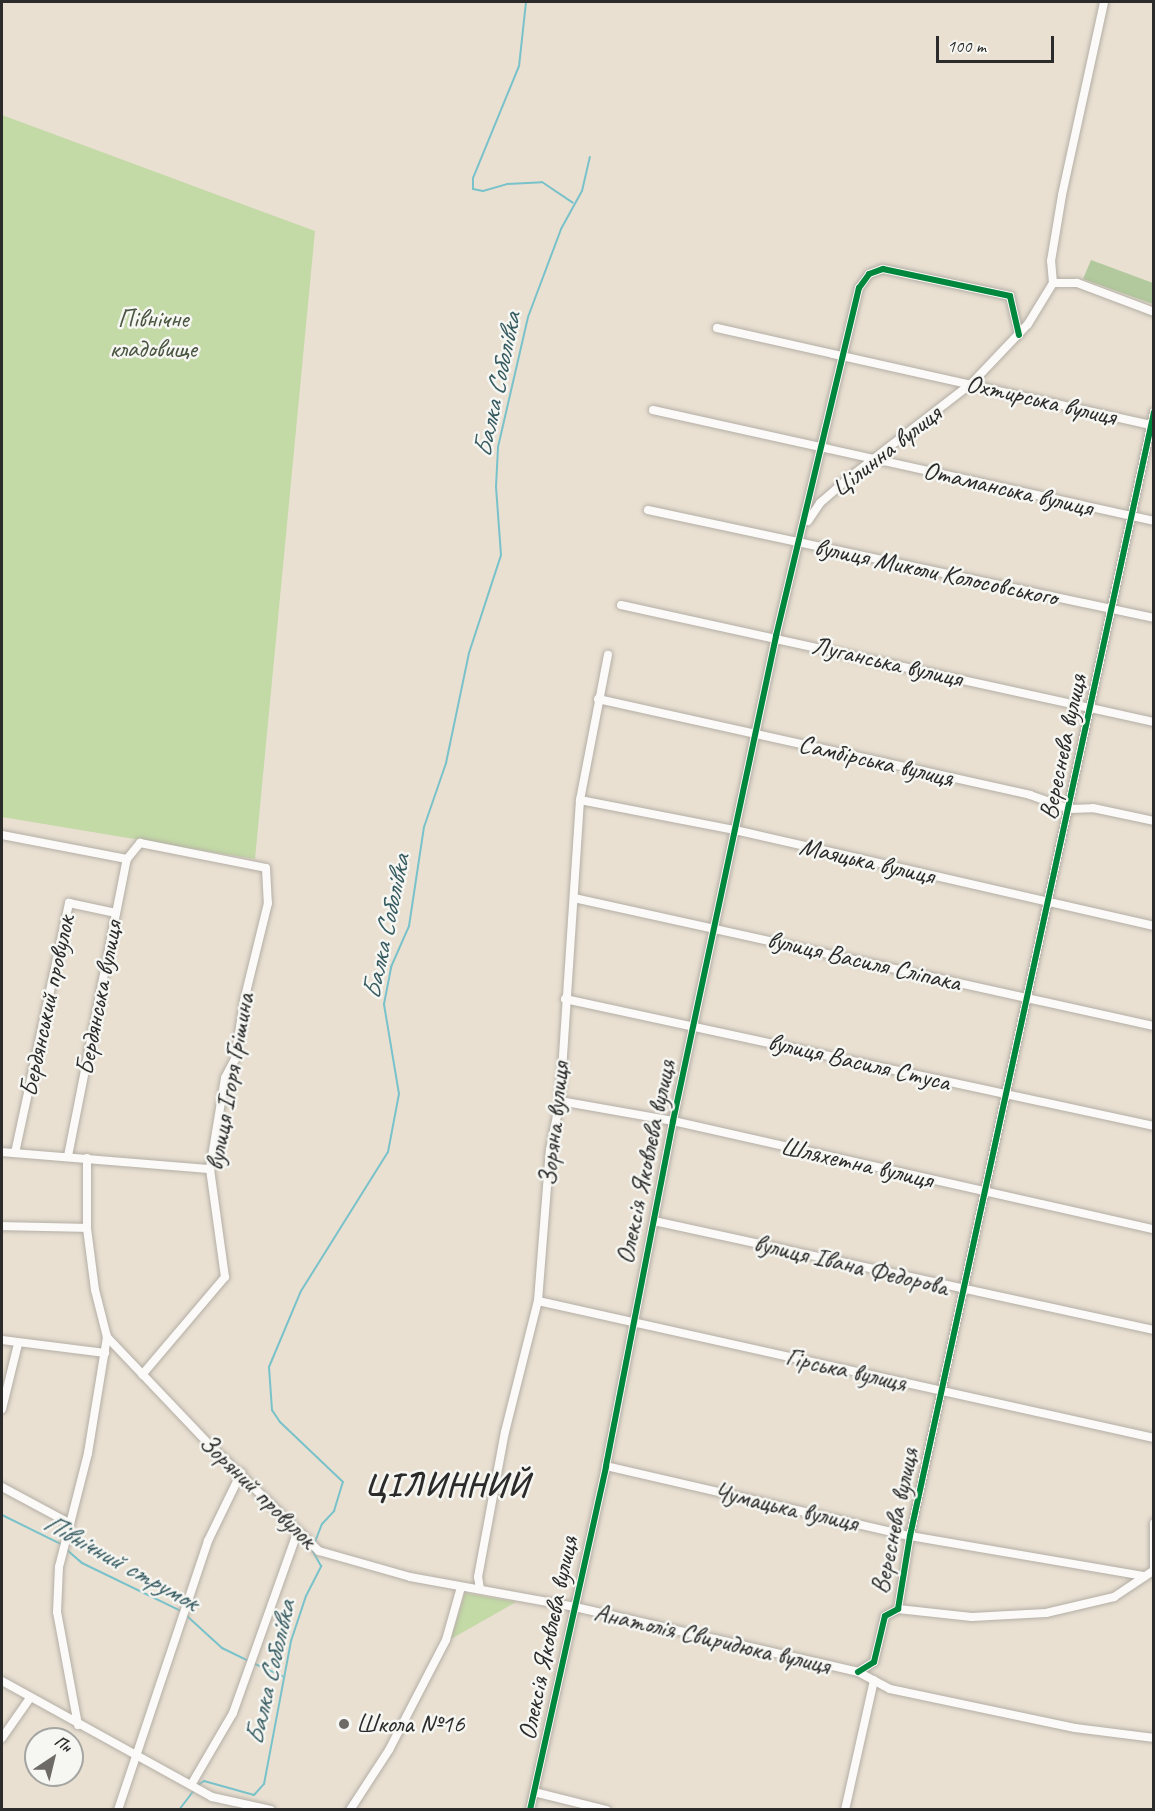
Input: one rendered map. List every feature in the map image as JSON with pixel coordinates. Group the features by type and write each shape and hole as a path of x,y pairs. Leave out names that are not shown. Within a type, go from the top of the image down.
{"street":[{"path":"1104,2 1062,195 1051,261 1053,283 1077,283 1154,312"},
{"name":"Цілинна вулиця","path":"806,524 842,357 862,281 883,269 1010,296 1019,335"},
{"name":"Цілинна вулиця","path":"806,524 820,503 972,383 1019,335 1053,283"},
{"name":"Охтирська вулиця","path":"717,328 842,357 972,383 1152,426"},
{"name":"Отаманська вулиця","path":"653,410 824,446 873,459 1154,521"},
{"name":"Вереснева вулиця","path":"858,1672 874,1662 885,1616 898,1609 910,1536 966,1291 1154,412"},
{"name":"вулиця Миколи Колосовського","path":"648,510 1154,618"},
{"name":"Олексія Яковлєва вулиця","path":"530,1809 606,1466 673,1121 776,636 806,524"},
{"name":"Луганська вулиця","path":"621,605 776,636 1091,710 1154,722"},
{"name":"Зоряна вулиця","path":"480,1589 478,1576 506,1432 538,1301 550,1150 560,1101 580,800 608,655"},
{"name":"Самбірська вулиця","path":"598,699 1030,795 1069,809 1093,808 1154,821"},
{"name":"Маяцька вулиця","path":"580,800 735,830 1154,926"},
{"path":"2,835 127,859"},
{"name":"Бердянська вулиця","path":"68,1156 127,859 140,843 266,868"},
{"name":"вулиця Ігоря Грішина","path":"142,1375 225,1277 210,1169 225,1078 235,1059 243,1001 268,903 266,868"},
{"name":"вулиця Василя Сліпака","path":"574,898 715,927 1154,1026"},
{"name":"Бердянський провулок","path":"15,1153 69,903 116,912"},
{"name":"вулиця Василя Стуса","path":"565,999 694,1024 1008,1096 1154,1126"},
{"name":"Шляхетна вулиця","path":"560,1101 673,1121 1154,1229"},
{"path":"2,1152 210,1169"},
{"path":"78,1725 57,1612 59,1567 67,1522 88,1453 107,1337 95,1290 87,1228 87,1158"},
{"name":"вулиця Івана Федорова","path":"654,1221 966,1291 1154,1330"},
{"path":"2,1226 87,1228"},
{"name":"Гірська вулиця","path":"538,1301 1154,1438"},
{"name":"Зоряний провулок","path":"107,1337 297,1533 319,1551 352,1564 480,1589"},
{"path":"2,1340 18,1344 105,1353"},
{"path":"2,1410 18,1344"},
{"name":"Чумацька вулиця","path":"606,1466 910,1536 1145,1576"},
{"path":"118,1809 208,1542 241,1473"},
{"path":"2,1487 67,1522"},
{"path":"898,1609 972,1617 1046,1613 1114,1597 1154,1571 1154,1522"},
{"path":"191,1785 233,1713 297,1533"},
{"path":"350,1809 384,1758 446,1640 461,1587"},
{"name":"Анатолія Свиридюка вулиця","path":"480,1589 575,1607 858,1672 890,1689 1076,1728 1154,1738"},
{"path":"845,1809 874,1680"},
{"path":"2,1681 135,1757 191,1785 231,1804 271,1809"},
{"path":"2,1738 30,1698"},
{"path":"534,1792 607,1809"}],"green space":[{"name":"Північне кладовище","path":"2,115 315,231 255,859 2,817"},
{"path":"1091,260 1153,283 1153,304 1083,279"},
{"path":"465,1593 516,1602 451,1639"}],"waterway":[{"name":"Балка Соболівка","path":"526,2 519,66 473,178 473,189 483,191 507,184 542,182 573,203"},
{"name":"Балка Соболівка","path":"315,1542 322,1524 334,1511 343,1482 280,1422 272,1410 269,1367 301,1291 388,1152 399,1094 384,1004 391,967 409,926 424,827 446,763 469,653 501,555 496,487 498,447 528,317 561,229 582,191 590,157"},
{"name":"Північний струмок","path":"2,1515 63,1545"},
{"name":"Північний струмок","path":"67,1550 82,1563 183,1612"},
{"name":"Балка Соболівка","path":"197,1786 204,1781 254,1795 264,1784 291,1641 306,1596 321,1566 312,1550"},
{"name":"Північний струмок","path":"187,1616 222,1648 249,1661"},
{"name":"Північний струмок","path":"255,1664 282,1676"},
{"name":"Балка Соболівка","path":"179,1810 194,1790"}],"cycle path":[{"path":"530,1810 606,1466 673,1121 776,636 859,288 869,274 883,269 1010,296 1019,335"},
{"path":"858,1672 874,1662 885,1616 898,1609 910,1536 1154,412"}],"place":[{"name":"Школа №16","path":"344,1724"}],"district":[{"name":"ЦІЛИННИЙ","path":"447,1485"}]}
